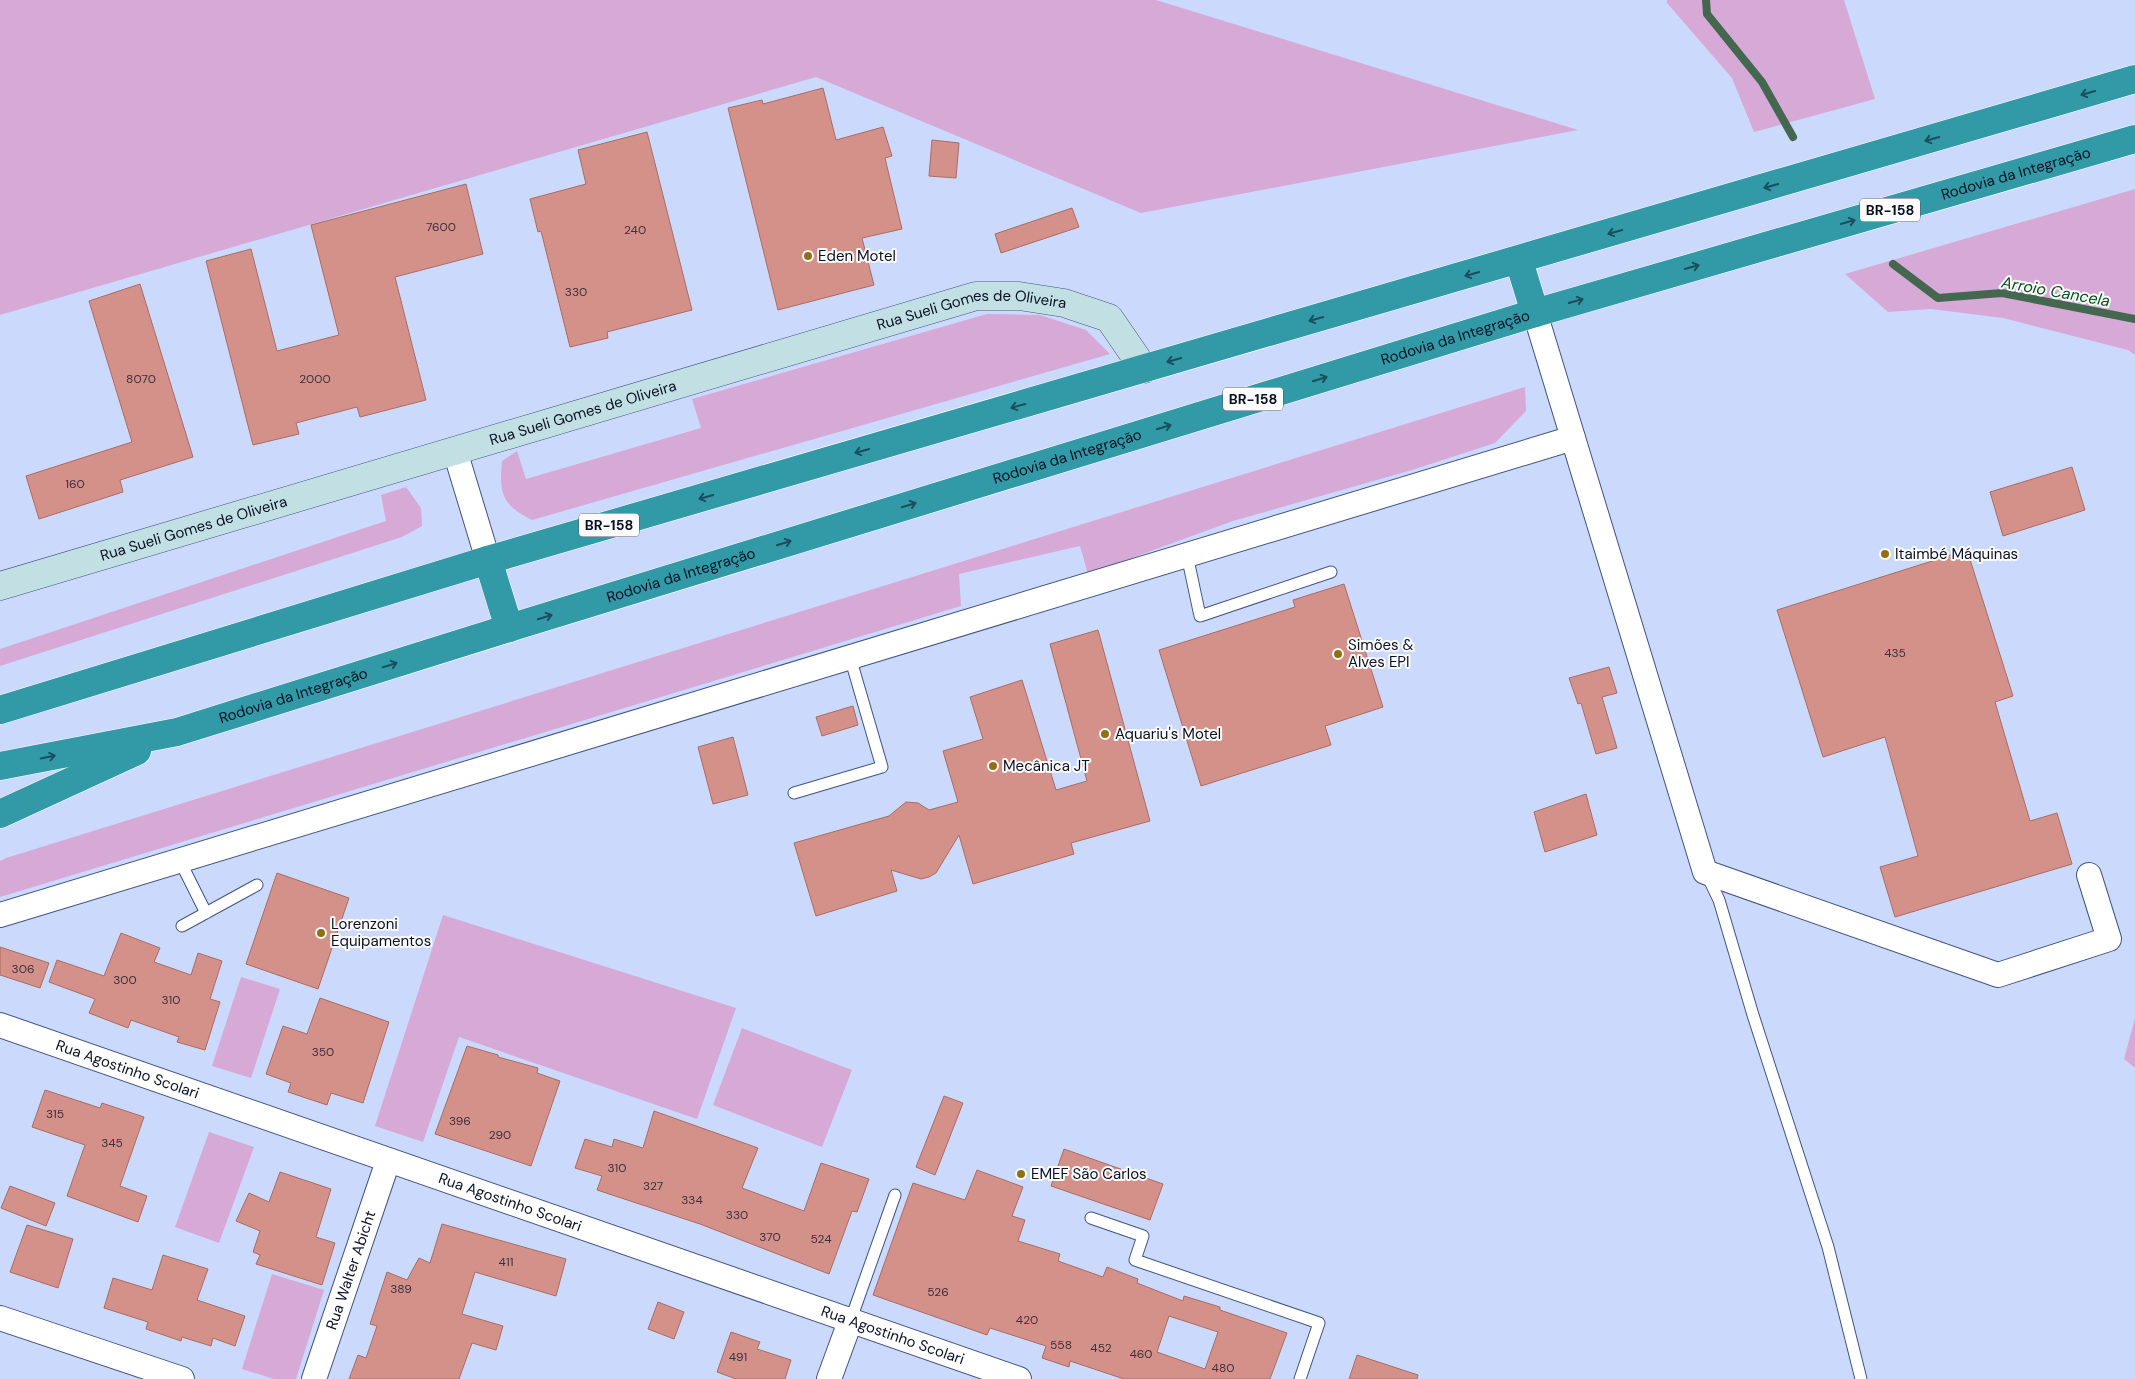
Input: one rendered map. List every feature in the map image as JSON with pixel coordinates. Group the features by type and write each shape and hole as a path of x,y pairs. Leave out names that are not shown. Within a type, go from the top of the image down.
{"highway":[{"name":"BR-158","path":"0,710 488,560 2135,80"},
{"name":"Rodovia da Integração","path":"0,766 177,732 1535,313 2135,139"},
{"path":"1519,260 1535,313"},
{"path":"488,560 509,628"},
{"path":"0,814 177,732"}],"street":[{"name":"Rua Sueli Gomes de Oliveira","path":"0,586 976,296 1018,296 1064,302 1109,318 1144,369"},
{"path":"1535,313 1705,872 1998,975 2109,939 2089,875"},
{"path":"0,915 1573,438"},
{"path":"454,451 488,560"},
{"name":"Rua Agostinho Scolari","path":"0,1025 388,1161 851,1319 1019,1379"},
{"name":"Rua Walter Abicht","path":"314,1379 388,1161"},
{"path":"0,1318 182,1379"},
{"path":"830,1379 851,1319"}],"lane":[{"path":"1187,555 1200,616 1331,572"},
{"path":"794,793 882,767 850,657"},
{"path":"180,861 206,913"},
{"path":"1705,872 1719,900 1753,1015 1828,1247 1861,1379"},
{"path":"182,926 257,885"},
{"path":"851,1319 895,1195"},
{"path":"1091,1218 1143,1236 1135,1260 1319,1324 1300,1379"}],"shaded area":[{"path":"0,0 1156,0 1578,130 1141,213 816,77 0,315"},
{"path":"1667,0 1844,0 1875,99 1754,132 1732,78 1667,3"},
{"path":"2135,189 2135,355 2128,350 2003,318 1931,309 1888,312 1845,274"},
{"path":"987,314 1040,315 1086,330 1110,354 532,520 514,509 502,490 502,461 517,451 526,479 701,428 692,399"},
{"path":"1525,387 1526,411 1495,443 1412,470 1233,521 1088,574 1080,546 959,574 961,606 0,897 0,861 6,858"},
{"path":"406,487 421,508 422,526 402,537 0,666 0,649 386,521 381,495"},
{"path":"443,915 736,1008 697,1119 459,1037 423,1142 375,1126"},
{"path":"241,977 280,989 251,1078 212,1066"},
{"path":"2135,1018 2135,1068 2124,1059"},
{"path":"742,1028 852,1070 822,1147 713,1105"},
{"path":"209,1132 254,1147 219,1243 175,1227"},
{"path":"272,1274 324,1290 296,1379 274,1379 242,1369"}],"building":[{"path":"823,88 836,140 883,127 892,156 885,158 902,229 862,238 874,285 778,310 728,108 762,100 763,104"},
{"path":"647,132 692,310 607,332 608,338 570,347 541,231 538,232 530,199 586,184 578,150"},
{"path":"932,140 959,143 956,178 929,176"},
{"path":"466,184 483,254 395,277 426,400 360,417 357,407 296,423 299,434 253,445 206,261 251,249 277,351 339,335 311,225"},
{"path":"1072,208 1079,227 1001,253 995,234"},
{"path":"140,284 193,457 120,480 123,492 39,519 26,476 132,442 89,301"},
{"path":"2072,467 2085,510 2003,536 1990,492"},
{"path":"1967,550 2013,696 1995,702 2030,821 2057,813 2072,864 1895,917 1880,867 1918,856 1885,737 1823,757 1777,610"},
{"path":"1344,584 1383,707 1325,726 1331,745 1201,786 1159,650 1295,607 1293,600"},
{"path":"1098,630 1150,821 1071,843 1074,854 973,884 959,835 936,873 929,877 921,879 891,870 897,891 816,916 794,843 889,816 906,802 918,803 929,810 958,802 943,751 983,739 970,697 1022,680 1056,790 1087,781 1050,644"},
{"path":"1609,667 1617,693 1602,697 1617,748 1596,754 1581,703 1578,704 1569,678"},
{"path":"853,706 858,725 822,736 816,717"},
{"path":"733,737 748,795 713,804 698,747"},
{"path":"1586,794 1597,835 1545,852 1534,812"},
{"path":"277,873 349,898 318,989 246,964"},
{"path":"121,933 160,948 154,962 191,975 198,953 222,961 210,999 220,1002 205,1050 177,1042 179,1037 131,1020 128,1028 89,1013 95,999 49,982 57,960 104,976"},
{"path":"0,947 49,963 40,988 0,975"},
{"path":"320,998 389,1022 363,1103 331,1093 327,1105 288,1092 291,1083 266,1074 283,1026 307,1034"},
{"path":"467,1046 538,1068 537,1073 560,1081 531,1166 435,1134"},
{"path":"45,1090 100,1108 102,1103 144,1117 120,1186 147,1196 138,1222 67,1196 85,1145 32,1127"},
{"path":"944,1096 963,1103 935,1175 916,1167"},
{"path":"654,1111 758,1148 742,1188 804,1211 821,1163 869,1179 857,1212 852,1211 829,1274 700,1224 597,1190 602,1176 575,1168 585,1139 612,1147 614,1139 643,1148"},
{"path":"1064,1149 1163,1184 1150,1220 1051,1186"},
{"path":"977,1170 1023,1187 1012,1216 1025,1220 1018,1241 1060,1254 1058,1261 1103,1277 1107,1267 1138,1279 1137,1283 1183,1301 1184,1296 1220,1307 1220,1310 1287,1333 1270,1379 1124,1379 1070,1361 1069,1367 1042,1358 1046,1346 990,1328 987,1335 873,1295 913,1183 965,1200","holes":["1169,1316 1218,1332 1205,1369 1157,1352"]},
{"path":"280,1172 331,1189 316,1237 335,1243 322,1285 256,1264 260,1255 253,1252 260,1231 236,1221 249,1193 269,1202"},
{"path":"10,1186 55,1203 46,1226 1,1208"},
{"path":"442,1224 566,1259 556,1296 475,1272 462,1314 503,1326 496,1350 472,1343 459,1379 349,1379 358,1355 366,1358 377,1326 370,1324 387,1272 407,1280 419,1258 430,1263"},
{"path":"27,1225 73,1239 58,1288 10,1272"},
{"path":"163,1255 208,1269 197,1300 245,1316 235,1346 213,1338 211,1346 182,1337 181,1341 146,1329 148,1322 104,1308 113,1278 152,1290"},
{"path":"658,1302 684,1312 674,1339 648,1329"},
{"path":"731,1332 760,1342 757,1349 791,1360 785,1379 736,1379 717,1372"},
{"path":"1357,1355 1418,1375 1417,1379 1349,1379"}],"waterway":[{"name":"Arroio Cancela","path":"1706,0 1707,14 1762,82 1793,137"},
{"name":"Arroio Cancela","path":"1893,264 1938,298 2002,293 2135,319"}],"place":[{"name":"Eden Motel","path":"808,256"},
{"name":"Itaimbé Máquinas","path":"1885,554"},
{"name":"Simões & Alves EPI","path":"1338,654"},
{"name":"Aquariu's Motel","path":"1105,734"},
{"name":"Mecânica JT","path":"993,766"},
{"name":"Lorenzoni Equipamentos","path":"321,933"},
{"name":"EMEF São Carlos","path":"1021,1174"}]}
